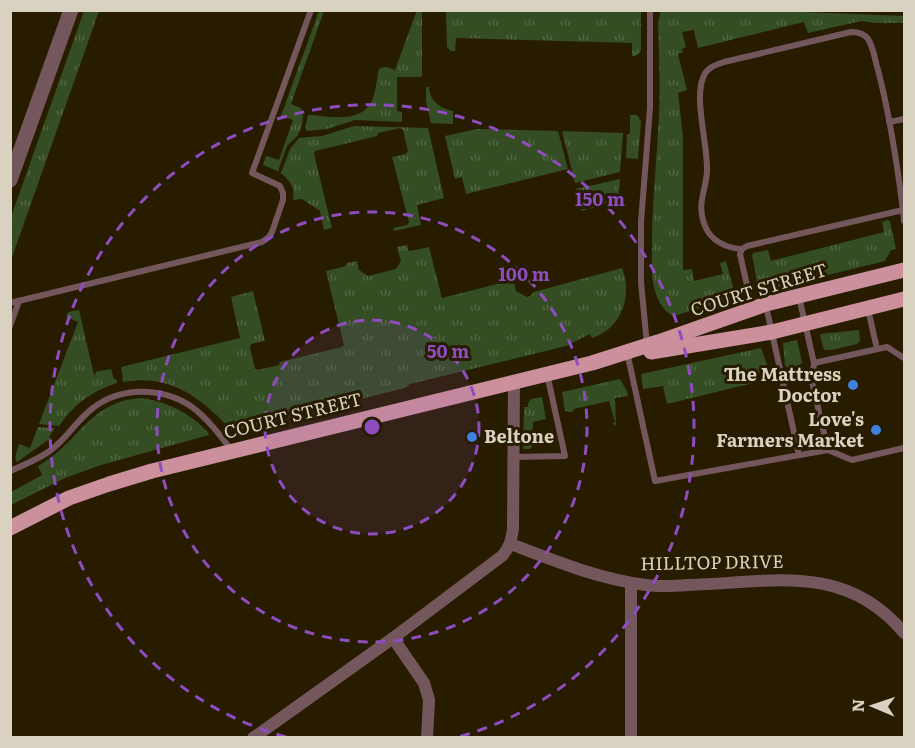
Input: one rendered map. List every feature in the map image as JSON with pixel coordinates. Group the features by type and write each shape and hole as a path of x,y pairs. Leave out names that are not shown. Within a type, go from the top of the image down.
{"main road":[{"name":"COURT STREET","path":"627,354 759,306 904,270"},
{"name":"COURT STREET","path":"10,528 45,509 93,489 152,471 627,354 772,332 904,299"}],"street":[{"path":"11,175 70,10"},
{"path":"253,738 393,638 502,556 511,544 514,381"},
{"name":"HILLTOP DRIVE","path":"511,544 584,571 631,583 662,586 790,580 819,582 867,601 895,621 904,633"},
{"path":"630,738 631,583"},
{"path":"393,638 424,683 429,700 428,738"}],"lane":[{"path":"10,303 262,242 269,237 283,200 283,193 280,186 252,173 311,10"},
{"path":"647,346 640,282 640,222 650,108 650,10"},
{"path":"904,209 742,249 719,243 706,228 700,204 707,165 700,94 703,76 715,65 724,62 851,32 864,35 872,48 885,98 904,209 904,221"},
{"path":"889,122 904,119"},
{"path":"742,249 741,262 772,332 800,455"},
{"path":"798,296 814,363 812,382 828,450"},
{"path":"10,326 19,301"},
{"path":"868,309 877,349"},
{"path":"814,363 887,347 904,358"},
{"path":"627,354 655,481 828,450 852,460 904,448"},
{"path":"513,457 565,456 547,374"},
{"path":"10,471 51,450 80,419 103,400 132,392 147,391 162,394 191,407 214,427 232,451"}],"green space":[{"path":"417,10 422,11 422,77 397,77 397,111 402,112 402,122 355,120 327,129 307,131 305,128 308,115 354,116 368,107 374,95 379,69 386,67 395,70"},
{"path":"801,10 802,12 904,16 904,23 861,21 808,33 804,22 698,48 694,30 682,32 686,47 678,54 687,90 678,93 683,137 683,270 692,269 694,281 723,274 720,263 726,261 736,298 673,316 665,310 657,297 652,268 660,76 658,22 661,11"},
{"path":"84,11 99,11 11,260 11,217"},
{"path":"319,11 324,11 291,104 301,108 302,125 298,135 287,146 278,171 263,165 266,156 279,160 293,120 281,116"},
{"path":"446,11 641,11 641,50 632,56 632,43 456,38 455,51 451,51 447,47"},
{"path":"426,87 429,87 431,97 436,104 453,111 453,124 431,123 426,102"},
{"path":"630,115 637,115 641,121 638,159 626,158"},
{"path":"354,126 428,128 444,198 417,205 421,225 394,231 393,228 407,225 409,222 392,157 406,154 408,151 403,130 400,128 315,151 332,228 324,230 320,211 302,199 293,200 292,185 281,173 290,149 299,138 322,136"},
{"path":"477,129 558,131 568,169 466,194 462,177 455,179 445,136"},
{"path":"562,131 623,133 620,172 575,183"},
{"path":"620,179 618,201 581,211 576,189"},
{"path":"890,221 896,249 891,250 885,261 759,292 753,253 768,250 771,261 884,232 882,222"},
{"path":"407,245 410,251 429,247 442,298 513,280 516,291 527,297 534,292 622,268 626,294 622,311 613,325 603,333 592,338 590,334 566,346 232,431 209,408 184,391 156,381 123,382 121,367 240,338 231,297 253,291 265,341 251,344 255,369 279,365 280,362 342,347 344,345 326,271 357,261 359,270 368,276 396,269 401,261 397,247"},
{"path":"79,310 94,375 95,372 111,369 117,383 84,399 59,426 39,424 78,322 66,317 68,312"},
{"path":"859,330 860,341 857,344 832,350 825,350 823,347 820,334"},
{"path":"797,340 802,362 800,365 788,368 785,365 783,343"},
{"path":"761,348 769,370 755,374 757,382 667,404 663,386 643,389 641,374"},
{"path":"620,379 628,396 615,398 616,426 612,423 615,422 609,401 574,409 574,411 565,411 562,392"},
{"path":"542,397 546,419 533,422 532,447 523,449 524,407 528,407 531,399"},
{"path":"142,398 178,409 201,425 209,435 101,465 65,478 11,505 11,492 42,475 38,466 52,457 96,415 124,401"},
{"path":"38,427 55,428 49,437 51,438 17,462 15,458 19,444 30,448"}],"place":[{"name":"The Mattress Doctor","path":"853,385"},
{"name":"Love's Farmers Market","path":"876,430"},
{"name":"Beltone","path":"472,437"}]}
